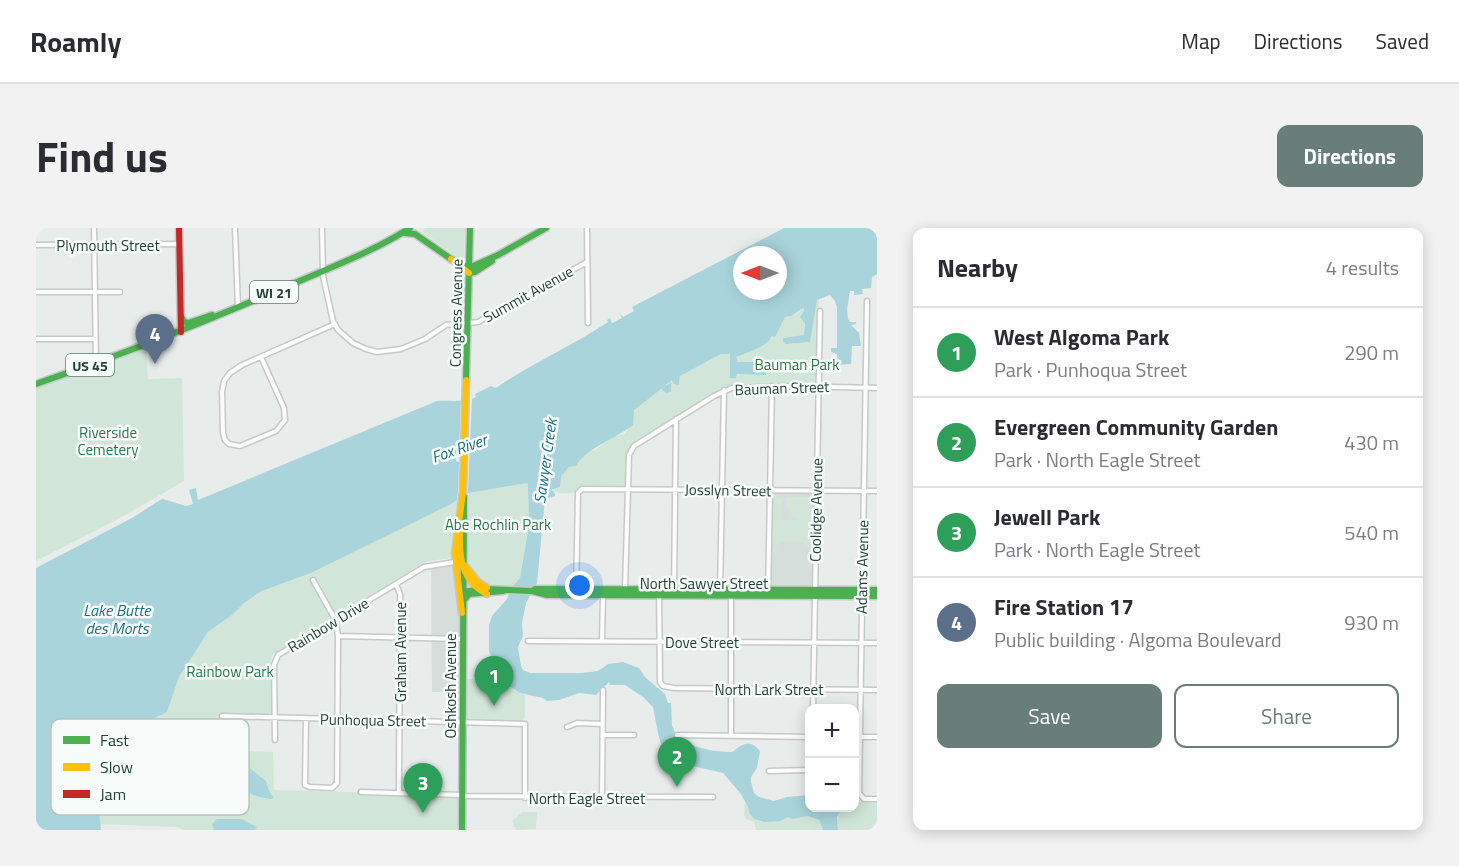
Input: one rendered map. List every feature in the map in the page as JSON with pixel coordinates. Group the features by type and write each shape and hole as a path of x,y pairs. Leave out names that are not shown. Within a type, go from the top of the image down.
{"main road":[{"path":"179,228 181,332"},
{"path":"419,228 419,236"},
{"name":"Congress Avenue","path":"466,398 470,228"},
{"path":"469,271 546,228"},
{"name":"WI 21","path":"181,332 408,230 469,271"},
{"path":"180,316 184,322 188,323 225,313"},
{"name":"US 45","path":"36,384 181,332"},
{"name":"Oshkosh Avenue","path":"462,613 464,600 455,562 456,534 463,492 466,398"},
{"name":"Oshkosh Avenue","path":"462,830 462,592 465,505 463,492"},
{"path":"460,517 460,558 464,573 478,590"},
{"path":"464,565 489,591"},
{"name":"North Sawyer Street","path":"462,592 532,591 547,595 576,592 861,593 877,590"},
{"path":"464,600 470,594 489,591"},
{"name":"North Sawyer Street","path":"861,593 877,596"}],"street":[{"path":"94,228 96,363"},
{"path":"235,228 238,308"},
{"path":"322,228 322,270 328,306 335,324 353,344 382,352 401,349 418,342 446,325 468,324"},
{"path":"587,228 588,323"},
{"name":"Plymouth Street","path":"36,245 180,244"},
{"name":"Summit Avenue","path":"468,324 478,322 587,262"},
{"path":"36,292 120,292"},
{"name":"Adams Avenue","path":"859,714 867,301"},
{"name":"Coolidge Avenue","path":"813,704 820,311"},
{"path":"261,357 284,408 285,420 276,431 242,445 233,446 227,442 223,433 224,383 233,371 261,357 335,324"},
{"path":"36,339 95,339"},
{"path":"768,592 772,386"},
{"name":"Bauman Street","path":"628,489 631,449 724,390 772,386 877,388"},
{"path":"720,592 724,390"},
{"path":"674,592 676,419"},
{"path":"625,592 628,489"},
{"name":"Josslyn Street","path":"576,592 580,490 877,491"},
{"name":"Rainbow Drive","path":"274,740 274,665 280,653 423,567 455,562"},
{"path":"306,719 306,786 330,788 336,785 338,636 336,621 313,580"},
{"name":"Graham Avenue","path":"396,584 400,594 399,794"},
{"path":"602,641 603,592"},
{"path":"659,592 659,642"},
{"path":"731,592 731,736"},
{"path":"338,636 462,639"},
{"name":"Dove Street","path":"528,641 877,643"},
{"name":"North Lark Street","path":"659,642 661,685 674,688 877,690"},
{"path":"602,798 603,690"},
{"name":"Punhoqua Street","path":"222,716 525,724 525,798"},
{"path":"567,727 577,723 602,724"},
{"path":"603,735 634,735"},
{"path":"677,735 805,737"},
{"path":"859,737 877,737"},
{"name":"Adams Avenue","path":"858,758 859,793 861,797 877,799"},
{"path":"769,771 805,770"},
{"name":"North Eagle Street","path":"361,792 525,798 713,797"}],"shaded area":[{"path":"769,490 817,491 815,589 768,589"},
{"path":"455,562 460,585 462,692 432,692 431,565"}],"green space":[{"path":"425,228 465,228 464,260 422,232"},
{"name":"Bauman Park","path":"819,298 819,386 729,389 631,449 628,489 582,489 566,493 551,490 555,490 560,476 569,467 576,466 581,456 597,449 612,437 624,434 632,425 633,411 638,404 658,390 663,390 670,383 663,386 673,380 680,383 680,376 721,354 730,354 731,378 766,362 738,362 736,357 766,344 772,336 775,337 784,317 797,313 803,308 805,335 783,338 786,344 810,342 815,306"},
{"name":"Riverside Cemetery","path":"146,349 148,379 182,378 184,481 120,518 36,561 36,388"},
{"name":"Abe Rochlin Park","path":"526,482 528,484 529,524 520,578 513,586 485,585 468,564 469,493"},
{"path":"786,497 808,497 810,500 811,548 805,547 804,542 779,542 779,553 773,553 774,499 782,499 782,520 799,520 789,511"},
{"name":"Rainbow Park","path":"457,500 452,558 429,561 420,565 272,655 271,714 269,716 241,716 241,719 153,719 167,712 179,677 208,632 263,591 311,573"},
{"path":"462,679 503,679 510,687 525,695 525,717 520,723 462,722"},
{"name":"Rainbow Park","path":"249,751 273,752 274,790 462,795 462,830 184,830 177,827 100,824 99,815 249,815"},
{"path":"877,799 877,830 838,830 840,812 859,812 859,800"},
{"path":"745,801 748,809 762,820 778,821 788,817 792,819 808,816 819,820 823,830 756,830 754,822 746,819 744,815"},
{"path":"522,812 537,812 536,829 516,830 512,821"}],"water":[{"path":"784,228 877,228 877,274 872,277 871,288 862,289 863,294 854,295 854,291 850,291 848,319 850,322 856,322 851,325 859,333 861,346 852,346 851,364 838,365 837,354 831,352 831,348 837,348 837,307 830,295 817,300 810,342 786,344 783,342 783,338 804,335 805,324 800,317 804,311 803,308 785,317 775,337 772,336 761,347 736,357 738,362 766,362 766,375 737,374 736,378 730,378 730,354 721,354 680,376 679,385 674,384 672,380 664,386 671,383 671,392 666,393 661,389 634,410 633,425 594,449 576,466 569,467 561,476 560,487 551,490 555,496 545,499 537,583 526,603 522,623 523,636 518,647 521,666 523,670 530,673 582,673 598,671 608,664 623,662 639,668 645,677 665,694 668,703 671,703 672,725 677,738 697,747 718,751 732,752 749,743 753,745 760,751 757,768 751,777 754,793 759,797 774,801 805,795 805,812 840,812 837,817 838,830 823,830 819,820 808,816 765,822 754,819 741,794 723,773 667,760 659,738 653,707 625,685 610,685 609,682 596,695 579,693 559,700 547,701 520,693 504,683 489,651 489,625 492,616 507,599 520,578 529,525 528,484 526,483 469,493 458,492 457,500 451,504 311,573 262,591 208,632 179,677 167,712 153,719 51,719 51,815 99,815 101,830 36,830 36,568 132,518 160,500 186,506 193,504 189,490 196,488 198,500 437,401 462,401 476,397 475,394 491,386 496,388 594,331 608,322 610,318 612,323 622,318 619,312 623,317 634,311 632,307 733,255 733,300 787,300 787,246 749,246"},
{"path":"249,767 266,781 273,797 272,799 259,797 250,793"},
{"path":"217,819 242,819 257,827 255,830 214,830 212,824"}],"pier":[{"path":"461,398 472,398 468,492 458,492 459,462 456,461 456,456 459,456"}],"traffic: fast":[{"path":"36,384 134,349 231,310 354,258 410,228"},
{"path":"466,380 470,228"},
{"path":"469,268 498,255 546,228"},
{"path":"405,233 415,234 451,259 469,268"},
{"path":"469,273 475,272 492,261"},
{"path":"181,316 184,322 188,323 212,315"},
{"path":"462,830 464,497"},
{"path":"461,592 486,589 532,591 535,589 877,590"},
{"path":"464,600 469,594 503,591"},
{"path":"532,591 547,595 877,596"}],"traffic: slow":[{"path":"451,259 469,273"},
{"path":"462,613 455,553 463,492 466,380"},
{"path":"460,532 460,551 467,576 472,583 487,594"},
{"path":"464,565 478,582 487,588"}],"traffic: jam":[{"path":"179,228 181,332"}],"place":[{"name":"Fire Station 17","path":"155,364"},
{"name":"West Algoma Park","path":"494,706"},
{"name":"Evergreen Community Garden","path":"677,787"},
{"name":"Jewell Park","path":"423,813"}],"water label":[{"name":"Fox River","path":"459,448"},
{"name":"Sawyer Creek","path":"545,461"},
{"name":"Lake Butte des Morts","path":"117,619"}]}
